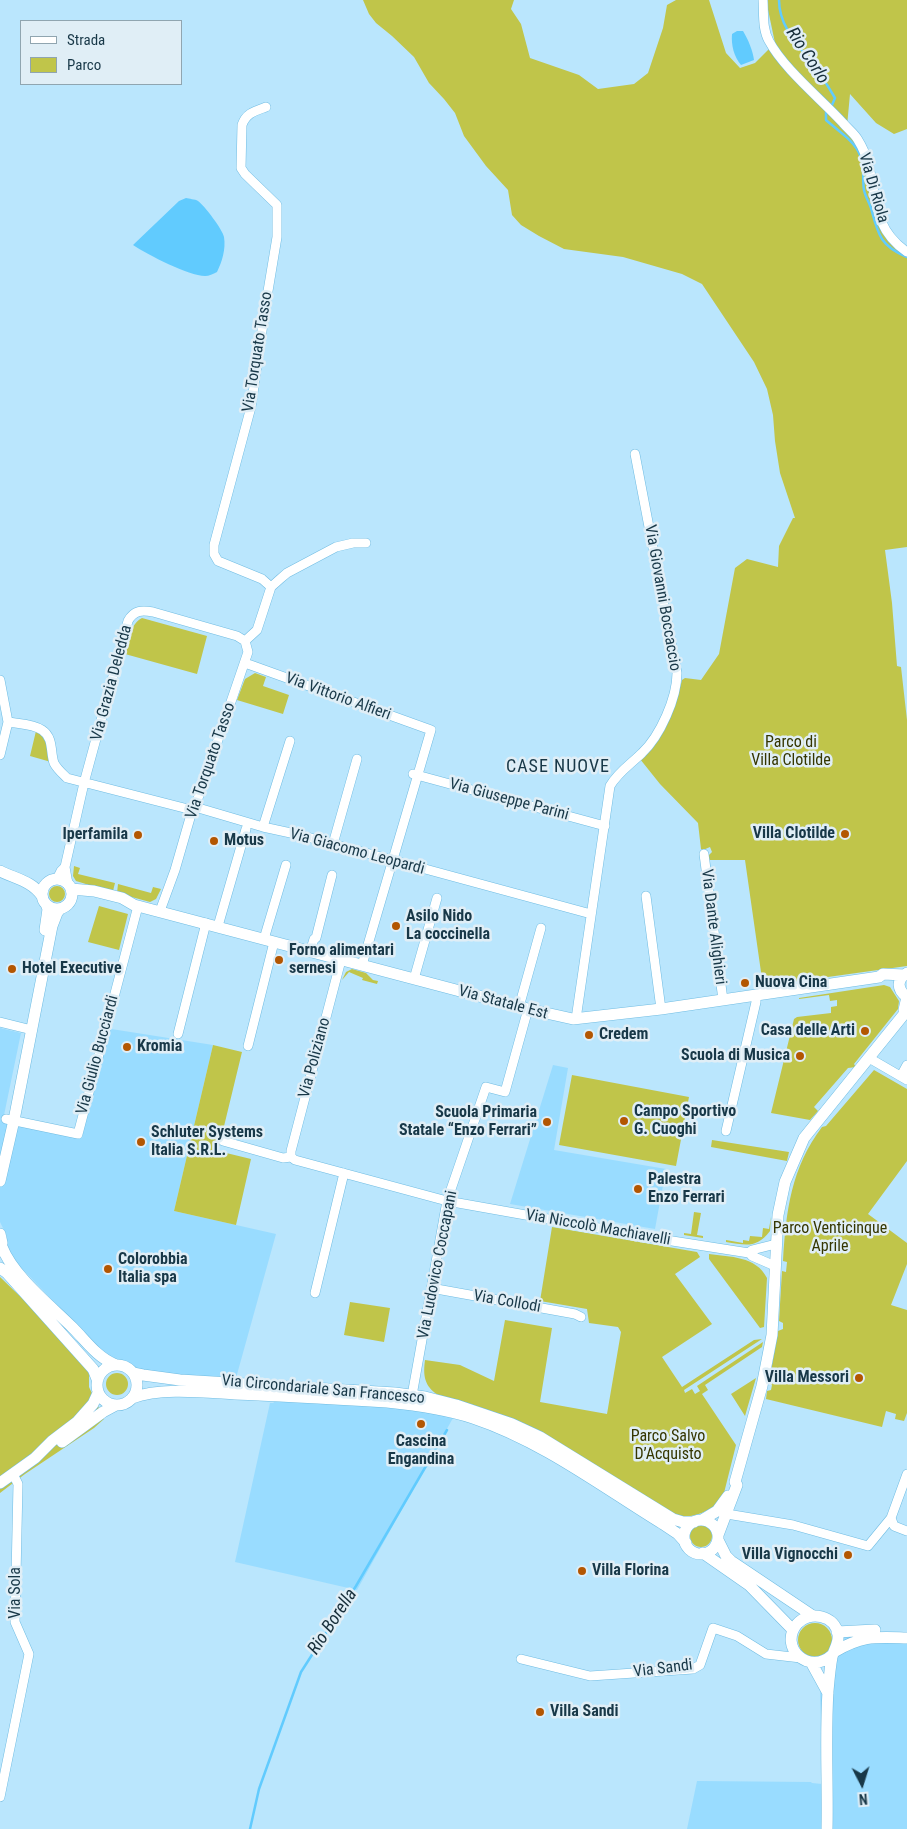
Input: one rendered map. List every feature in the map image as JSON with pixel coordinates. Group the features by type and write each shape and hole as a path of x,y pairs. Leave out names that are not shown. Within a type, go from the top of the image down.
{"street":[{"name":"Via Di Riola","path":"763,0 764,28 768,41 788,65 858,139 868,160 872,188 881,222 891,240 907,252"},
{"name":"Via Torquato Tasso","path":"266,107 249,113 244,118 242,125 241,168 277,205 278,237 251,407 214,545 214,554 218,561 262,579 272,587"},
{"name":"Via Giovanni Boccaccio","path":"576,1019 610,786 623,770 648,747 659,730 675,695 677,686 677,673 635,454"},
{"path":"245,641 257,630 272,587 287,573 330,550 353,543 366,543"},
{"name":"Via Grazia Deledda","path":"61,884 84,783 131,615 139,611 153,612 237,636 245,641"},
{"name":"Via Torquato Tasso","path":"160,911 175,870 192,811 245,663 248,652 245,641"},
{"name":"Via Vittorio Alfieri","path":"245,663 431,730 415,774"},
{"path":"0,680 8,722 0,751"},
{"name":"Via Giacomo Leopardi","path":"8,722 31,726 44,731 48,736 54,763 67,778 188,809 195,807 263,827 333,844 591,914"},
{"path":"263,827 290,741"},
{"path":"333,844 357,759"},
{"path":"362,965 415,774"},
{"name":"Via Giuseppe Parini","path":"415,774 605,826"},
{"path":"218,926 246,829"},
{"name":"Via Dante Alighieri","path":"704,854 723,1000"},
{"path":"248,1046 286,865"},
{"name":"Via Statale Est","path":"0,870 122,898 136,905"},
{"name":"Via Statale Est","path":"0,870 26,881 38,890 44,900 53,908 88,897 120,904 136,905 562,1018 576,1019 756,996 882,978 883,974 903,978 900,990 907,997"},
{"path":"310,952 314,938 316,938 332,875"},
{"path":"0,1181 10,1120 52,926 56,913 72,896 61,884 43,888 47,918 29,1029"},
{"path":"646,896 661,1009"},
{"path":"414,979 437,898"},
{"name":"Via Giulio Bucciardi","path":"10,1120 78,1134 136,905"},
{"path":"178,1034 206,923"},
{"path":"524,1008 541,928"},
{"name":"Via Poliziano","path":"291,1156 341,960"},
{"path":"726,1131 756,1004 756,996"},
{"path":"703,1553 713,1549 737,1485 735,1482 768,1361 773,1327 778,1215 785,1182 804,1138 906,1012 904,1010 907,997"},
{"name":"Via Ludovico Coccapani","path":"411,1400 447,1201 486,1087 506,1092 524,1008"},
{"path":"0,1022 29,1029"},
{"path":"869,1058 904,1078 907,1065"},
{"path":"0,1150 10,1120"},
{"path":"223,1141 283,1158 291,1156 295,1160 447,1201"},
{"path":"316,1294 344,1173"},
{"name":"Via Niccolò Machiavelli","path":"447,1201 666,1240 749,1252 776,1244"},
{"name":"Via Circondariale San Francesco","path":"0,1234 1,1249 29,1285 99,1355 114,1364 124,1366 133,1373 142,1376 180,1380 411,1400 465,1408 512,1424 540,1437 673,1519 683,1522 698,1521"},
{"name":"Via Niccolò Machiavelli","path":"749,1252 752,1256 775,1266"},
{"path":"0,1268 7,1273 93,1369 97,1379"},
{"name":"Via Collodi","path":"431,1288 575,1314 581,1318"},
{"path":"114,1364 105,1368 97,1379 96,1386 98,1393 107,1403 116,1405"},
{"path":"132,1398 137,1385 133,1373"},
{"name":"Via Circondariale San Francesco","path":"35,1458 55,1447 103,1412 142,1394 155,1392 211,1392 411,1400 473,1418 536,1445 663,1524 678,1534 686,1544"},
{"path":"0,1483 35,1458 77,1422 93,1404 98,1393"},
{"name":"Via Sola","path":"0,1797 28,1654 15,1622 18,1484 13,1474"},
{"path":"726,1514 792,1525 868,1546 891,1518 907,1474"},
{"path":"735,1482 732,1483 727,1498 722,1505 713,1514 698,1521 686,1531 686,1544 693,1551 703,1553 749,1585 793,1630"},
{"path":"891,1518 894,1526 907,1531"},
{"path":"698,1521 712,1524 726,1556 731,1561 813,1616 827,1619 833,1624 837,1632 838,1643 833,1654 828,1693 827,1829"},
{"path":"813,1616 801,1620 793,1630 792,1645 794,1650 806,1660 828,1693"},
{"name":"Via Sandi","path":"521,1659 590,1676 693,1669 700,1664 714,1628 737,1636 761,1653 806,1660"},
{"path":"837,1632 907,1631"},
{"path":"806,1660 823,1661 850,1643 864,1638 907,1638"},
{"path":"774,1655 792,1645"}],"shaded area":[{"path":"737,31 743,31 745,34 754,60 741,65 735,55 732,42 732,34"},
{"path":"186,198 197,200 201,203 209,212 224,237 224,251 220,264 217,272 210,275 189,273 133,245 179,201"},
{"path":"0,1028 21,1033 3,1120 82,1138 105,1028 213,1045 174,1211 276,1234 236,1378 142,1372 126,1361 109,1359 7,1253 7,1236 0,1222"},
{"name":"Scuola Primaria Statale “Enzo Ferrari”","path":"553,1065 568,1068 554,1150 666,1169 655,1229 510,1204"},
{"path":"287,1391 384,1399 453,1418 357,1590 235,1562 270,1403 273,1403"},
{"path":"843,1634 907,1634 907,1829 687,1829 697,1781 811,1782 822,1784 820,1686"}],"green space":[{"name":"Parco di Villa Clotilde","path":"363,0 514,0 511,9 521,24 530,58 579,75 598,89 634,84 648,73 663,28 667,5 676,0 709,0 726,53 740,68 755,63 775,43 766,0 907,0 907,129 894,134 876,123 850,94 847,126 859,143 878,217 907,252 907,547 885,550 892,603 897,666 901,667 907,720 907,966 763,986 745,860 709,860 708,856 712,852 710,847 701,849 698,823 660,784 640,759 664,728 674,708 682,680 685,678 701,680 719,654 735,568 747,559 778,567 779,546 793,518 795,518 780,473 773,415 767,389 754,362 702,284 682,274 623,257 564,249 521,225 512,215 508,190 486,166 464,136 455,113 429,83 414,57 376,23 369,14"},
{"path":"142,618 207,636 197,674 125,654 132,629"},
{"path":"255,673 266,677 263,686 289,695 283,714 237,700 245,679"},
{"path":"36,731 46,741 51,762 30,756"},
{"path":"74,866 80,868 78,874 115,883 113,891 76,881 73,876"},
{"path":"118,884 151,893 153,887 161,889 156,899 150,902 117,893"},
{"path":"57,886 65,894 57,902 49,894"},
{"path":"99,906 128,914 119,950 88,942"},
{"path":"352,969 366,973 373,980 378,981 377,984 362,980 363,978 349,972 342,980 346,972"},
{"path":"884,985 890,987 899,1001 898,1009 854,1064 856,1067 848,1068 814,1107 818,1111 810,1120 771,1113 794,1019 831,1013 831,1007 837,1006 837,1000 830,1001 829,995 799,998"},
{"path":"213,1045 242,1052 218,1151 251,1159 236,1225 174,1211"},
{"name":"Parco Venticinque Aprile","path":"874,1070 907,1089 907,1161 868,1214 907,1243 907,1264 891,1305 907,1310 907,1413 904,1421 895,1419 896,1414 886,1411 882,1427 766,1399 767,1391 771,1390 772,1385 769,1382 778,1331 783,1329 783,1323 779,1321 782,1271 786,1272 787,1262 783,1261 784,1243 788,1207 797,1174 803,1158 822,1127 826,1126"},
{"name":"Campo Sportivo G. Cuoghi","path":"572,1075 689,1097 676,1166 559,1145"},
{"path":"712,1140 789,1152 787,1161 711,1147"},
{"path":"694,1212 701,1213 697,1235 703,1236 703,1238 684,1235 684,1233 691,1234"},
{"path":"771,1217 770,1231 760,1241 745,1245 726,1242 726,1240 743,1243 743,1240 749,1241 750,1236 762,1237 763,1228 769,1229"},
{"name":"Parco Salvo D’Acquisto","path":"552,1227 697,1252 700,1257 675,1274 712,1324 662,1357 682,1387 754,1340 762,1339 684,1390 685,1393 692,1389 695,1394 700,1391 697,1386 763,1342 762,1347 705,1385 708,1390 702,1394 736,1445 722,1501 712,1508 692,1516 680,1517 438,1395 427,1384 424,1371 425,1360 460,1365 494,1381 505,1320 552,1328 540,1402 607,1414 621,1332 618,1327 589,1323 587,1309 540,1301"},
{"path":"709,1254 742,1259 756,1265 762,1271 767,1278 764,1327 760,1328 709,1259"},
{"path":"0,1277 31,1307 89,1372 89,1387 104,1419 94,1428 0,1493"},
{"path":"350,1302 390,1308 384,1342 344,1335"},
{"path":"117,1373 125,1376 128,1384 125,1392 117,1395 109,1392 106,1384 109,1376"},
{"path":"756,1378 745,1416 731,1394"},
{"path":"701,1525 711,1532 712,1536 705,1546 701,1547 691,1540 690,1536 697,1526"},
{"path":"815,1623 827,1628 832,1640 827,1652 815,1657 803,1652 798,1640 803,1628"}],"waterway":[{"name":"Rio Corlo","path":"779,0 785,26 835,98 826,112 826,120 850,140 858,150 862,163 863,186 878,232 886,244 907,257"},
{"name":"Rio Borella","path":"250,1829 259,1789 301,1672 356,1586 447,1430"}],"place":[{"name":"Villa Clotilde","path":"845,834"},
{"name":"Iperfamila","path":"138,835"},
{"name":"Motus","path":"214,841"},
{"name":"Asilo Nido La coccinella","path":"396,926"},
{"name":"Forno alimentari sernesi","path":"279,960"},
{"name":"Hotel Executive","path":"12,969"},
{"name":"Nuova Cina","path":"745,983"},
{"name":"Casa delle Arti","path":"865,1031"},
{"name":"Credem","path":"589,1035"},
{"name":"Kromia","path":"127,1047"},
{"name":"Scuola di Musica","path":"800,1056"},
{"name":"Campo Sportivo G. Cuoghi","path":"624,1121"},
{"name":"Scuola Primaria Statale “Enzo Ferrari”","path":"547,1122"},
{"name":"Schluter Systems Italia S.R.L.","path":"141,1142"},
{"name":"Palestra Enzo Ferrari","path":"638,1189"},
{"name":"Colorobbia Italia spa","path":"108,1269"},
{"name":"Villa Messori","path":"859,1378"},
{"name":"Cascina Engandina","path":"421,1424"},
{"name":"Villa Vignocchi","path":"848,1555"},
{"name":"Villa Florina","path":"582,1571"},
{"name":"Villa Sandi","path":"540,1712"}],"district":[{"name":"CASE NUOVE","path":"558,767"}]}
